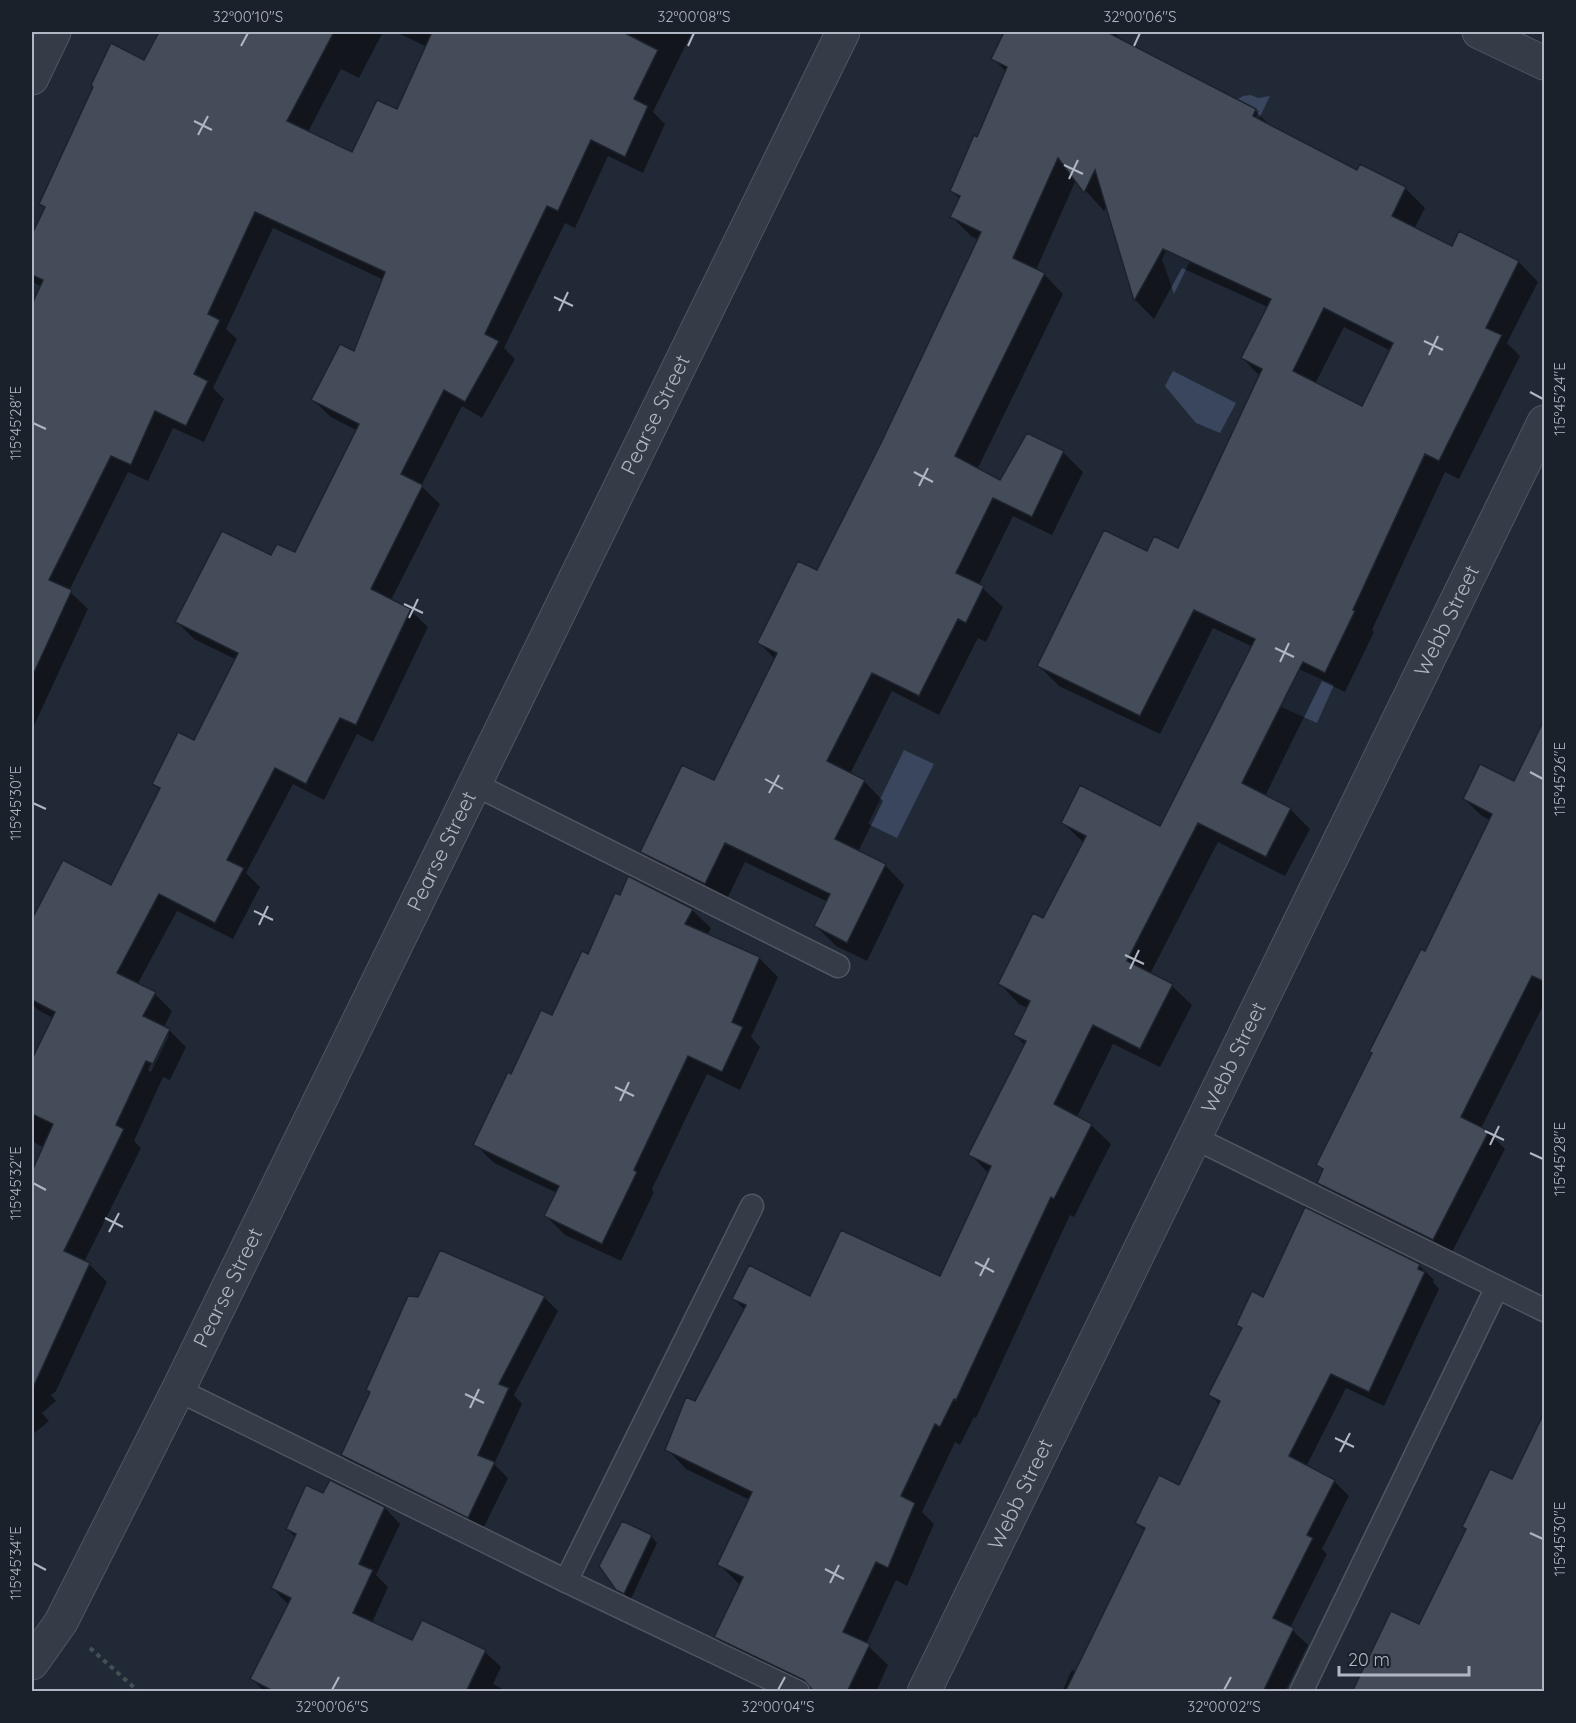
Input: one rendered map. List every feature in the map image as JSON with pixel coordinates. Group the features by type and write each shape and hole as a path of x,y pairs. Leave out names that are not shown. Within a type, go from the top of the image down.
{"street":[{"path":"32,78 54,32"},
{"name":"Pearse Street","path":"32,1663 61,1622 178,1390 843,32"},
{"path":"1479,32 1545,63"},
{"name":"Webb Street","path":"924,1692 1545,422"}],"lane":[{"path":"474,784 838,966"},
{"path":"1196,1138 1545,1310"},
{"path":"566,1581 752,1206"},
{"path":"1301,1692 1497,1287"},
{"path":"178,1390 566,1581 798,1692"}],"path":[{"path":"89,1647 139,1692"}],"water":[{"path":"1251,95 1258,98 1270,96 1174,294 1162,259 1166,251 1181,246 1191,250 1259,111 1238,99"},
{"path":"1173,371 1236,403 1220,433 1196,423 1165,386"},
{"path":"1281,661 1334,685 1317,723 1263,699"},
{"path":"904,750 934,764 897,838 868,824"}],"building":[{"path":"159,32 334,32 287,121 352,152 377,100 397,109 432,32 623,32 658,50 634,99 648,106 625,157 591,140 558,211 547,206 485,334 499,341 465,402 444,390 401,474 423,485 371,589 411,609 356,725 340,718 306,784 275,768 227,860 244,868 215,923 159,894 117,973 156,992 143,1016 170,1029 153,1064 146,1061 116,1125 124,1129 64,1251 90,1263 32,1390 32,1171 53,1124 32,1114 32,1059 55,1012 32,1000 32,919 63,860 111,885 160,788 152,784 178,732 194,740 238,653 175,622 222,531 271,555 277,544 295,552 359,424 311,400 340,344 354,351 385,272 255,212 208,314 220,320 194,374 208,381 186,426 155,411 131,465 111,456 49,580 72,590 32,677 32,304 43,280 32,275 32,234 45,207 39,204 111,43 144,60"},
{"path":"1004,32 1107,32 1256,109 1253,116 1357,170 1360,164 1406,187 1392,216 1452,246 1459,231 1519,261 1486,328 1502,335 1439,461 1425,454 1325,673 1303,662 1242,783 1291,808 1266,857 1198,823 1127,961 1173,984 1140,1049 1093,1025 1054,1104 1092,1124 1054,1199 1051,1197 956,1400 954,1399 940,1427 935,1424 901,1496 915,1503 888,1568 876,1562 843,1632 870,1644 847,1692 814,1692 804,1680 714,1637 743,1577 717,1565 752,1492 665,1450 686,1397 695,1401 746,1305 732,1299 749,1265 810,1296 841,1230 940,1276 991,1166 968,1155 1026,1041 1013,1035 1030,1001 998,984 1033,913 1043,918 1086,836 1061,823 1080,785 1160,826 1255,639 1194,610 1140,716 1037,666 1104,530 1147,551 1154,536 1178,548 1262,369 1241,358 1271,299 1163,249 1134,301 1095,170 1084,193 1058,158 1013,258 1045,273 955,456 1000,480 1027,433 1064,451 1032,517 993,498 956,573 984,586 966,623 958,619 919,696 872,673 827,761 865,780 835,839 886,864 847,943 814,926 830,894 725,843 705,884 640,852 682,765 714,780 777,653 757,643 798,561 817,570 881,443 981,232 950,217 960,196 950,191 974,135 977,137 1007,67 991,59","holes":["1324,308 1393,343 1362,406 1293,371"]},
{"path":"1545,718 1545,982 1532,976 1461,1117 1489,1131 1433,1240 1317,1183 1323,1169 1316,1165 1372,1053 1369,1052 1421,949 1425,951 1492,814 1463,799 1480,764 1514,781"},
{"path":"628,876 693,909 685,924 760,957 732,1022 743,1027 722,1072 688,1056 634,1170 637,1172 602,1244 544,1216 559,1186 473,1145 508,1072 511,1074 541,1010 552,1015 582,951 588,954 615,893 620,895"},
{"path":"1305,1207 1420,1264 1418,1269 1425,1272 1369,1392 1331,1374 1289,1456 1335,1480 1307,1535 1313,1538 1273,1618 1294,1628 1263,1692 1065,1692 1145,1528 1135,1523 1159,1475 1179,1485 1220,1401 1208,1395 1242,1328 1236,1325 1252,1291 1263,1297"},
{"path":"440,1250 545,1296 499,1384 509,1388 478,1455 495,1462 468,1518 341,1455 370,1392 366,1390 408,1296 418,1297"},
{"path":"1545,1411 1545,1692 1352,1692 1391,1611 1419,1624 1466,1529 1462,1527 1490,1469 1512,1479"},
{"path":"330,1480 385,1507 359,1564 373,1570 353,1613 412,1640 422,1620 486,1650 466,1692 275,1692 250,1679 291,1598 271,1588 296,1534 286,1529 306,1485 323,1493"},
{"path":"622,1521 652,1535 624,1594 616,1590 599,1566"}]}
